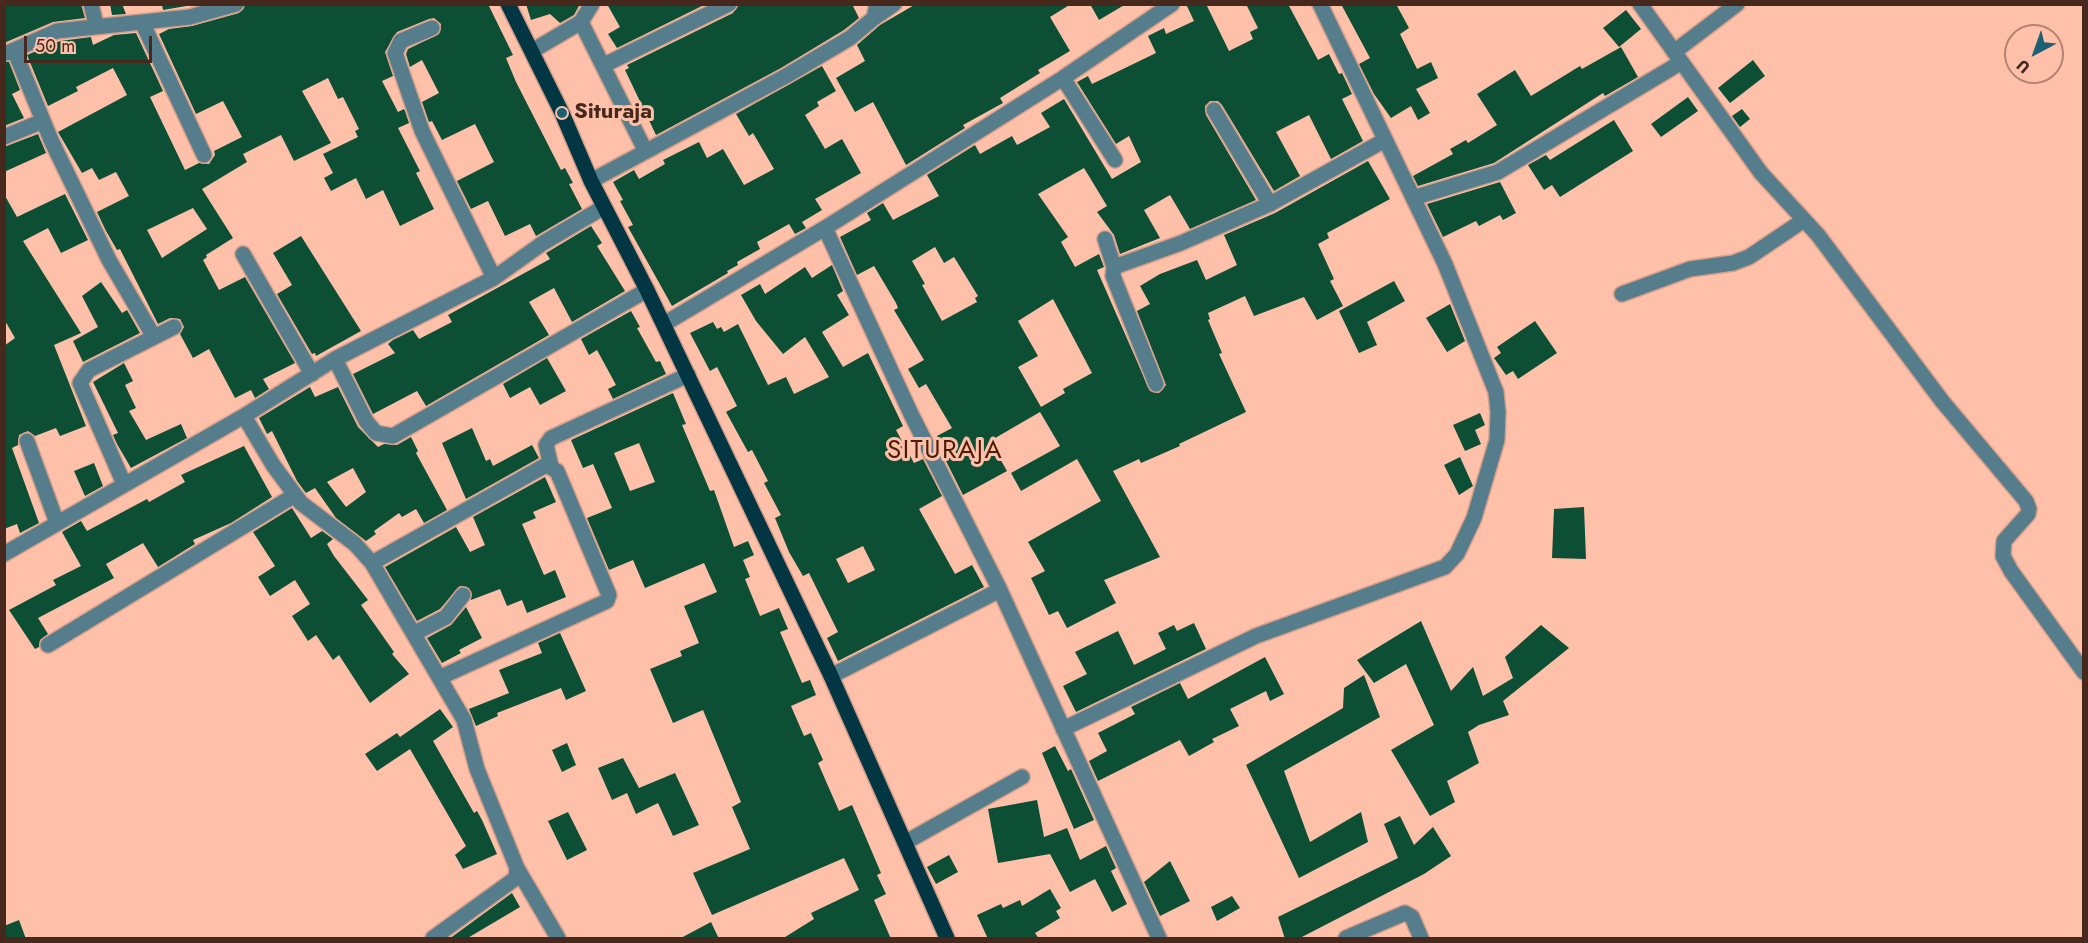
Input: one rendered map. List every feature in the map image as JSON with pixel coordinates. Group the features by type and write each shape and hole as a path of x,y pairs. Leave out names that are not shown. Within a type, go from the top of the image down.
{"main road":[{"path":"508,4 591,181 664,324 831,676 947,939"}],"street":[{"path":"91,4 96,24"},
{"path":"154,337 109,260 9,52 57,31 96,24 190,17 236,4"},
{"path":"532,51 581,22 592,4"},
{"path":"604,64 729,4"},
{"path":"591,181 786,76 850,38 876,11 894,4"},
{"path":"664,324 825,228 1063,78 1172,4"},
{"path":"1063,729 1256,636 1445,567 1457,554 1474,518 1497,440 1496,392 1449,275 1320,4"},
{"path":"1640,4 1761,173 1804,220 1942,401 2026,501 2028,514 2004,541 2003,556 2011,571 2084,672"},
{"path":"1413,198 1498,172 1677,58 1737,4"},
{"path":"142,22 204,155"},
{"path":"581,22 645,150"},
{"path":"432,28 401,41 395,53 422,131 494,278"},
{"path":"1063,78 1115,160"},
{"path":"1214,110 1270,204"},
{"path":"4,137 43,121"},
{"path":"1114,267 1181,243 1270,204 1385,140"},
{"path":"4,554 244,416 335,360 494,278 543,243 604,207"},
{"path":"1622,294 1690,269 1733,263 1749,257 1804,220"},
{"path":"825,228 911,414 999,590 1159,939"},
{"path":"1105,239 1114,267 1113,276 1156,384"},
{"path":"243,254 312,374"},
{"path":"335,360 366,421 376,434 393,436 647,290"},
{"path":"124,483 80,383 89,370 174,327"},
{"path":"551,466 546,446 551,438 688,375"},
{"path":"244,416 295,495 312,512 355,544 372,563 415,633 464,720 477,769 517,868 558,939"},
{"path":"27,441 57,523"},
{"path":"372,563 546,465 557,471 609,595 607,601 441,677"},
{"path":"48,645 295,495"},
{"path":"831,676 999,590"},
{"path":"415,633 446,617 463,595"},
{"path":"906,842 1022,777"},
{"path":"433,939 508,886 516,878 517,868"},
{"path":"1346,939 1405,913 1412,917 1421,939"}],"building":[{"path":"4,4 81,4 85,18 53,22 4,43"},
{"path":"110,4 122,4 126,14 112,15"},
{"path":"162,4 198,4 163,10"},
{"path":"246,4 488,4 513,55 506,58 516,82 561,170 565,168 573,183 569,184 582,209 536,236 530,224 505,236 488,201 471,209 457,181 494,162 475,124 442,140 432,121 429,122 422,102 439,93 422,60 410,67 406,54 408,49 439,34 441,24 434,18 397,32 385,52 393,76 382,81 398,112 404,109 405,111 409,123 398,128 420,171 416,173 434,209 400,226 383,190 366,199 356,178 331,191 324,178 333,173 323,154 358,137 355,131 359,129 343,97 338,99 328,78 302,91 331,143 294,161 281,135 243,154 247,162 202,189 233,238 206,255 207,257 203,260 219,290 245,277 295,363 263,379 269,389 255,398 251,390 235,398 209,349 193,358 180,334 184,327 180,319 170,318 158,324 120,249 117,250 106,231 97,212 129,196 116,172 99,180 92,168 82,173 58,132 127,95 113,68 76,87 78,91 48,106 27,55 60,41 91,37 93,45 114,35 136,33 163,91 150,97 185,170 199,163 209,164 215,155 214,151 242,137 223,101 196,114 159,34 169,29 192,26 239,13","holes":["193,208 207,229 162,258 147,230"]},
{"path":"526,4 580,4 574,15 560,23 550,14 531,20"},
{"path":"607,4 706,4 617,48 608,34 620,27"},
{"path":"739,4 852,4 859,18 844,30 781,68 656,135 625,70 629,68 627,65 733,13"},
{"path":"916,4 1071,4 1050,17 1070,51 1038,70 1040,73 1000,98 1003,103 963,125 965,128 906,165 873,102 855,112 836,78 865,61 857,45 880,25"},
{"path":"1090,4 1126,4 1099,20"},
{"path":"1186,4 1206,4 1229,51 1253,39 1250,32 1258,28 1246,4 1288,4 1318,60 1329,54 1339,74 1342,73 1352,94 1342,99 1363,141 1331,159 1309,115 1276,132 1300,176 1274,191 1222,105 1218,101 1210,101 1205,106 1206,115 1256,200 1190,229 1170,195 1144,210 1160,238 1120,254 1114,235 1097,212 1107,206 1084,168 1038,194 1068,237 1061,242 1075,267 1099,254 1104,267 1097,270 1150,391 1159,393 1166,385 1137,311 1150,304 1140,286 1160,274 1197,260 1206,280 1237,265 1224,235 1275,213 1368,161 1390,199 1327,233 1329,238 1318,244 1334,279 1330,281 1343,306 1317,320 1304,297 1254,316 1245,296 1208,313 1210,319 1208,320 1222,353 1219,354 1246,412 1179,444 1180,446 1141,463 1139,459 1113,471 1160,557 1104,580 1116,603 1067,628 1058,611 1049,615 1031,578 1045,571 1028,542 1101,501 1077,459 1021,491 1011,473 1060,446 1040,412 990,441 1007,471 963,495 940,449 944,447 937,436 952,428 926,384 919,388 908,369 924,360 894,310 898,308 896,303 874,266 857,275 840,237 871,220 867,213 883,203 893,220 939,196 927,175 975,145 980,154 1012,136 1017,145 1050,127 1041,113 1064,99 1112,179 1141,162 1129,136 1116,144 1077,82 1088,76 1092,84 1156,53 1148,36 1164,28 1166,34 1194,21","holes":["935,247 944,263 954,257 978,296 975,298 977,302 942,321 912,261","1053,299 1092,373 1063,389 1065,393 1041,407 1018,367 1038,356 1018,321"]},
{"path":"1341,4 1396,4 1409,28 1400,34 1417,69 1431,62 1438,78 1416,89 1430,113 1418,120 1411,106 1391,118 1374,94 1359,64 1370,58"},
{"path":"1626,10 1641,29 1619,47 1603,28"},
{"path":"1621,47 1638,77 1605,96 1603,93 1494,163 1418,186 1413,176 1453,154 1450,149 1466,140 1468,143 1497,125 1477,94 1515,70 1531,96 1580,66 1582,69"},
{"path":"1753,60 1765,76 1730,103 1718,88"},
{"path":"4,62 9,62 20,90 12,94 24,118 4,126"},
{"path":"822,66 836,91 817,102 819,106 805,115 825,149 842,139 861,173 815,199 822,210 802,222 806,228 795,234 789,224 757,242 760,249 737,262 738,265 727,271 728,273 672,306 628,227 633,225 613,182 634,170 639,179 665,164 663,160 699,142 707,158 723,149 744,185 774,169 753,133 749,136 736,114"},
{"path":"1688,97 1698,111 1661,137 1651,124"},
{"path":"1742,109 1750,119 1740,127 1732,116"},
{"path":"1614,120 1633,151 1560,197 1552,185 1544,190 1528,165 1546,155 1550,160"},
{"path":"38,134 46,153 4,172 4,147"},
{"path":"1500,182 1516,213 1503,220 1500,215 1479,226 1476,221 1443,237 1427,204"},
{"path":"4,194 17,217 65,194 88,240 61,253 48,228 23,241 81,333 54,345 86,426 60,436 56,428 35,436 28,431 19,435 18,445 12,448 39,523 20,533 17,524 4,529 4,346 15,338 4,319"},
{"path":"591,226 602,243 597,246 625,291 572,322 554,288 529,302 549,335 426,406 417,391 373,414 353,374 395,353 388,344 393,340 413,330 419,339 452,322 448,315 550,259 546,253"},
{"path":"301,236 361,331 316,356 315,353 312,354 277,294 292,285 273,253"},
{"path":"832,265 843,291 837,295 849,315 822,332 843,367 868,353 903,426 896,430 914,463 923,459 942,496 919,509 955,574 972,565 984,587 838,661 827,638 838,632 809,573 803,576 789,552 775,518 781,515 764,483 768,481 752,450 748,452 726,412 737,406 717,367 710,371 690,333 713,322 717,329 721,327 724,332 738,324 768,385 786,377 794,394 829,377 805,337 783,354 756,321 741,295 760,284 765,294 805,267 812,278","holes":["863,546 875,570 848,583 836,559"]},
{"path":"1394,281 1405,301 1367,322 1377,345 1359,353 1339,311"},
{"path":"101,282 122,313 127,310 140,333 83,362 73,341 98,327 82,296"},
{"path":"1450,304 1465,341 1447,352 1426,318"},
{"path":"631,311 640,327 637,328 656,362 660,361 666,374 613,399 608,389 616,385 597,350 589,355 581,339"},
{"path":"1535,321 1557,353 1518,379 1513,371 1506,375 1494,358 1501,353 1497,347"},
{"path":"547,358 566,391 540,405 530,387 510,398 503,384"},
{"path":"124,363 133,381 125,385 136,408 129,411 146,440 181,424 187,438 131,468 113,435 118,433 93,382"},
{"path":"310,387 315,397 338,387 358,427 378,447 384,444 397,445 411,437 418,451 416,453 447,510 424,523 416,509 402,517 399,513 374,531 376,534 366,541 336,518 315,488 306,493 297,481 272,431 267,434 259,418","holes":["353,468 366,492 346,507 327,482"]},
{"path":"673,393 686,424 682,425 710,491 714,490 734,547 748,541 754,555 743,560 750,577 745,579 760,616 779,608 788,629 780,632 802,683 810,680 816,695 791,706 804,736 811,733 823,760 818,763 839,811 852,805 881,873 877,875 886,894 874,900 891,939 782,939 814,919 811,913 859,890 844,858 712,915 693,873 750,849 732,807 741,802 703,710 673,723 650,669 682,656 680,651 699,643 684,606 717,592 704,563 645,588 633,560 609,570 587,518 612,508 593,464 583,468 571,440","holes":["639,443 655,482 630,491 614,453"]},
{"path":"1480,413 1485,425 1475,430 1481,444 1465,451 1453,425"},
{"path":"472,428 486,461 490,459 493,466 532,445 539,458 466,499 442,443"},
{"path":"244,446 272,497 231,523 193,540 195,544 158,567 143,543 106,564 114,578 38,618 48,634 40,640 39,647 35,649 9,610 56,585 53,580 81,566 62,532 81,521 87,531 147,499 149,502 185,482 181,475"},
{"path":"1460,457 1473,486 1459,495 1444,465"},
{"path":"94,463 103,486 85,496 74,471"},
{"path":"545,477 556,502 533,512 536,518 522,524 544,575 555,570 566,597 527,613 522,600 507,606 500,589 471,600 469,588 460,586 440,609 417,621 385,567 456,527 470,552 485,545 473,517"},
{"path":"1584,507 1586,559 1552,558 1554,509"},
{"path":"292,508 311,538 322,531 333,539 327,544 368,600 361,605 394,652 392,654 409,674 370,703 339,655 333,660 316,635 308,641 292,616 310,604 295,580 270,596 258,577 275,566 253,532"},
{"path":"466,607 482,638 459,650 461,653 442,663 427,638 451,625"},
{"path":"1421,621 1451,691 1473,667 1483,696 1513,678 1505,657 1541,625 1569,648 1503,701 1509,715 1479,725 1468,732 1479,763 1447,781 1455,802 1430,816 1391,750 1434,725 1406,664 1374,683 1357,660"},
{"path":"1194,623 1206,649 1076,712 1063,686 1087,674 1075,652 1118,631 1134,665 1166,649 1158,633 1174,625 1177,631"},
{"path":"560,633 586,691 566,700 561,688 497,713 498,716 476,726 469,709 509,693 499,670 542,653 538,643"},
{"path":"1265,657 1284,694 1270,701 1266,691 1230,709 1239,726 1212,739 1214,742 1189,756 1180,740 1098,781 1089,761 1107,751 1098,733 1135,714 1131,707 1180,683 1188,699"},
{"path":"1364,675 1380,717 1284,771 1310,842 1361,812 1368,842 1299,878 1246,765 1343,708 1344,688"},
{"path":"440,709 453,727 433,741 474,813 477,811 497,854 463,869 455,855 466,846 410,749 377,771 365,754 397,733 400,737"},
{"path":"567,743 576,765 562,772 552,750"},
{"path":"1055,746 1068,771 1071,769 1094,820 1074,829 1042,753"},
{"path":"623,758 639,788 675,773 699,825 673,836 658,803 636,814 627,793 612,800 598,768"},
{"path":"1037,800 1044,837 1067,828 1080,860 1106,846 1116,868 1111,871 1127,904 1112,912 1095,879 1070,892 1050,854 998,863 988,809"},
{"path":"568,812 587,850 567,860 548,821"},
{"path":"1400,816 1414,845 1433,827 1451,856 1424,874 1298,939 1285,939 1278,917 1398,858 1384,824"},
{"path":"949,855 958,872 936,884 927,867"},
{"path":"1170,861 1190,901 1160,916 1144,882"},
{"path":"1050,889 1061,908 1056,911 1060,918 1035,933 1039,939 988,939 977,915 1001,904 1003,908 1020,900 1022,906"},
{"path":"512,893 520,907 466,939 449,939"},
{"path":"1232,896 1240,908 1217,921 1211,907"},
{"path":"19,920 26,939 4,939 4,926"},
{"path":"711,922 719,939 679,939"}],"place":[{"name":"Situraja","path":"562,113"}],"district":[{"name":"SITURAJA","path":"945,452"}]}
